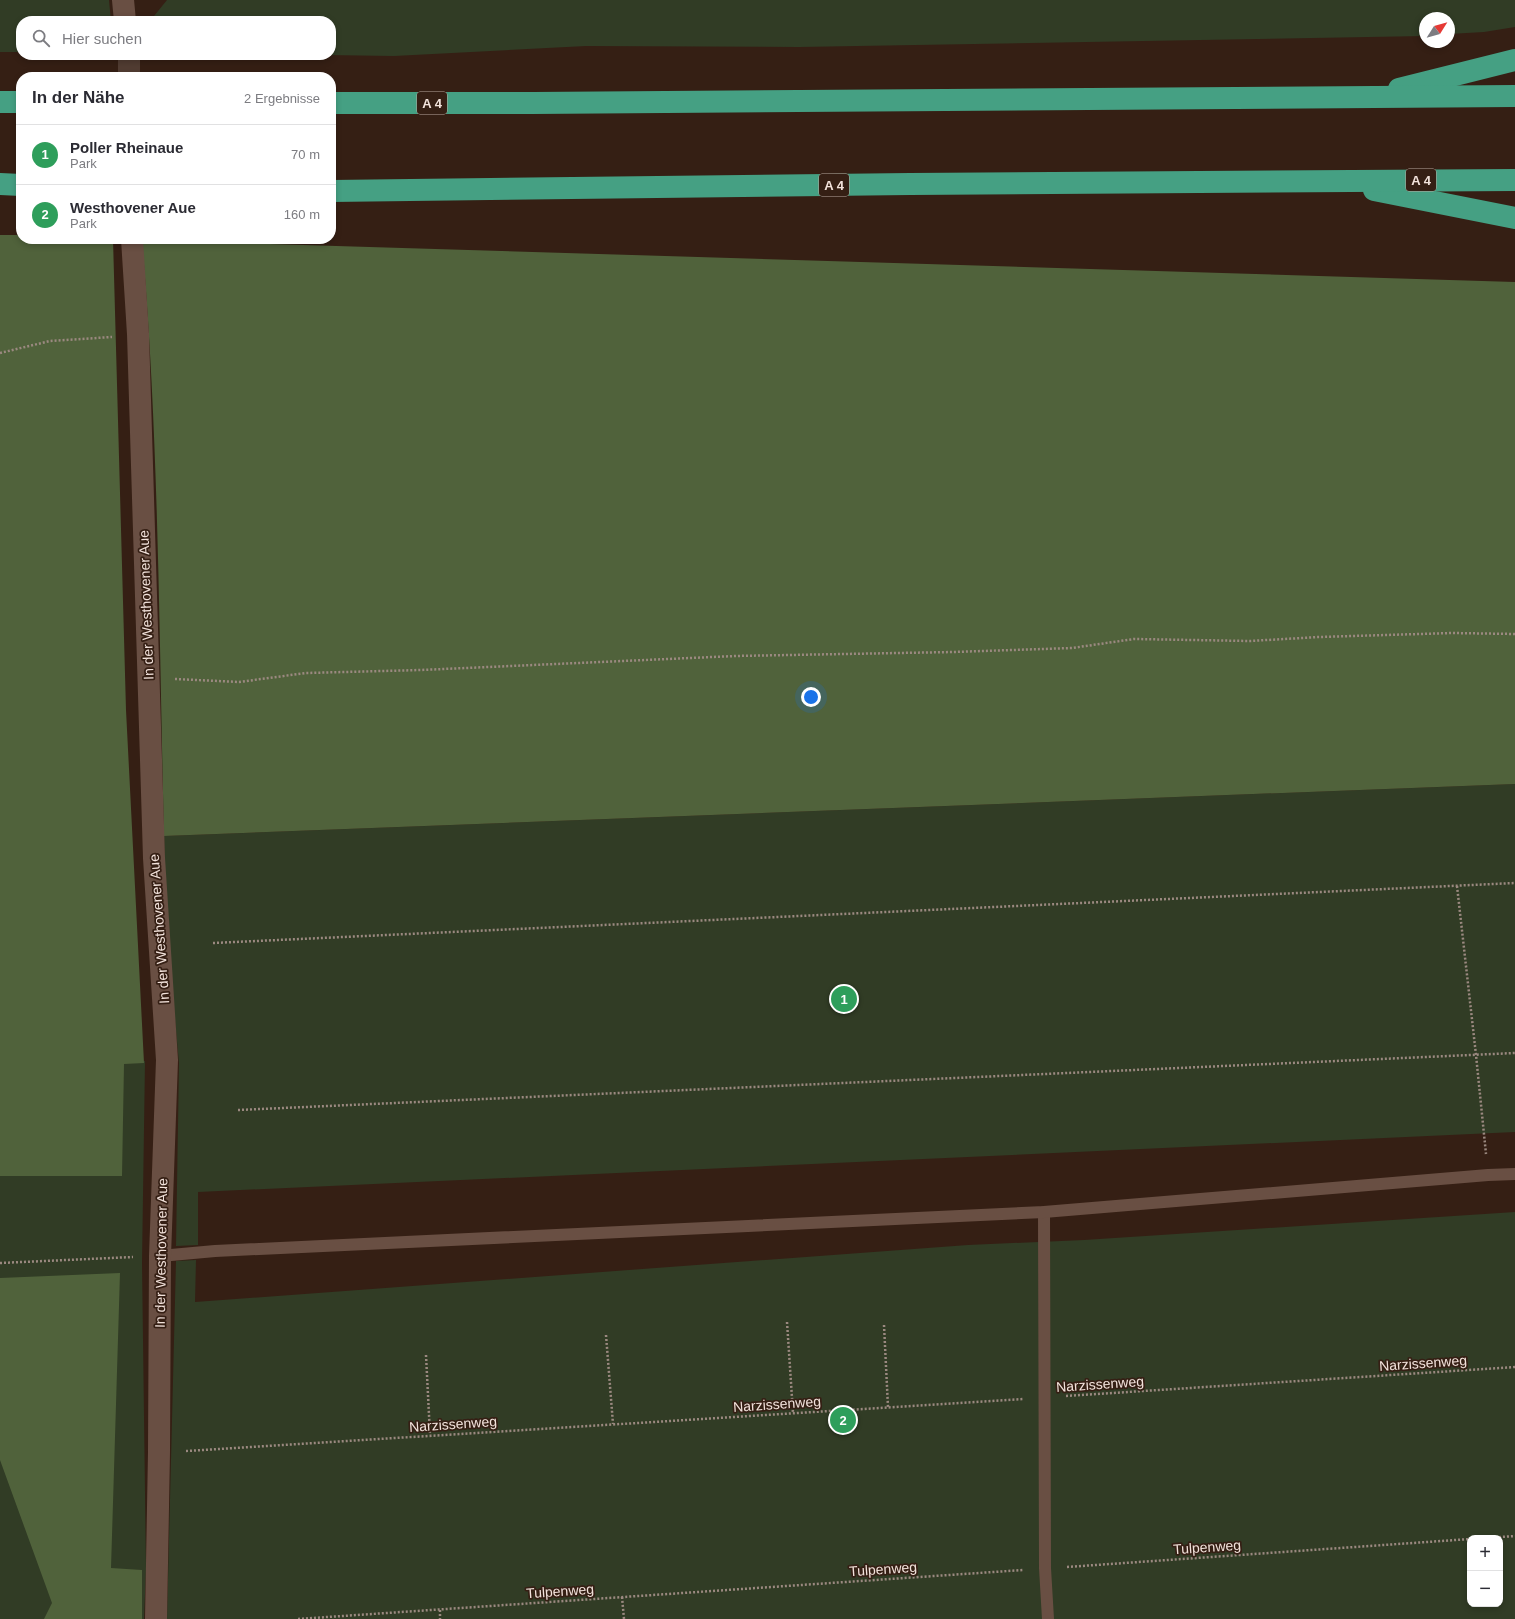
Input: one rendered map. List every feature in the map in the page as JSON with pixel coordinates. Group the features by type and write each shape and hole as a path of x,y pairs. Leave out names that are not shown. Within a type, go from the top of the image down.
{"highway":[{"path":"1363,98 1515,60"},
{"name":"A 4","path":"336,104 1515,96"},
{"path":"0,102 16,102"},
{"name":"A 4","path":"336,191 910,184 1515,180"},
{"path":"1328,181 1515,218"},
{"path":"0,184 16,185"}],"street":[{"path":"123,0 125,16"},
{"name":"In der Westhovener Aue","path":"132,244 138,334 154,858 167,1060 160,1256 156,1619"}],"lane":[{"path":"160,1256 223,1250 1044,1212 1515,1174"},
{"path":"1044,1212 1045,1568 1048,1619"}],"path":[{"path":"0,353 50,341 138,334"},
{"path":"149,678 239,682 306,673 421,670 735,656 1072,648 1134,639 1250,641 1453,633 1515,634"},
{"path":"213,943 1515,883"},
{"path":"1457,886 1488,1175"},
{"path":"238,1110 1515,1054"},
{"path":"0,1263 160,1256"},
{"path":"787,1322 793,1413"},
{"path":"884,1325 888,1407"},
{"path":"606,1335 613,1424"},
{"path":"426,1355 430,1435"},
{"name":"Narzissenweg","path":"159,1452 1044,1398 1515,1367"},
{"path":"1503,1537 1515,1536"},
{"name":"Tulpenweg","path":"298,1619 1467,1539"},
{"path":"622,1597 624,1619"},
{"path":"440,1610 440,1619"}],"green space":[{"path":"0,0 109,0 111,16 16,16 16,52 0,52"},
{"path":"167,0 1515,0 1515,27 1484,32 1455,34 1455,12 1419,12 1419,36 799,47 586,46 394,56 336,55 336,16 154,16"},
{"path":"0,235 16,235 16,244 113,244 126,710 144,1063 124,1064 122,1176 0,1176"},
{"path":"142,244 273,244 1515,282 1515,784 164,836 155,463 148,314"},
{"path":"1515,784 1515,1132 198,1192 198,1245 176,1246 179,1063 167,934 164,836"},
{"path":"145,1061 142,1263 146,1569 144,1619 0,1619 0,1068"},
{"path":"1515,1212 1515,1619 167,1619 176,1261 196,1260 195,1302 968,1245 1084,1240"},
{"path":"120,1273 111,1568 142,1570 142,1619 44,1619 52,1603 0,1460 0,1278"}],"tunnel":[{"path":"129,60 129,72"}],"place":[{"name":"Poller Rheinaue","path":"844,999"},
{"name":"Westhovener Aue","path":"843,1420"}]}
